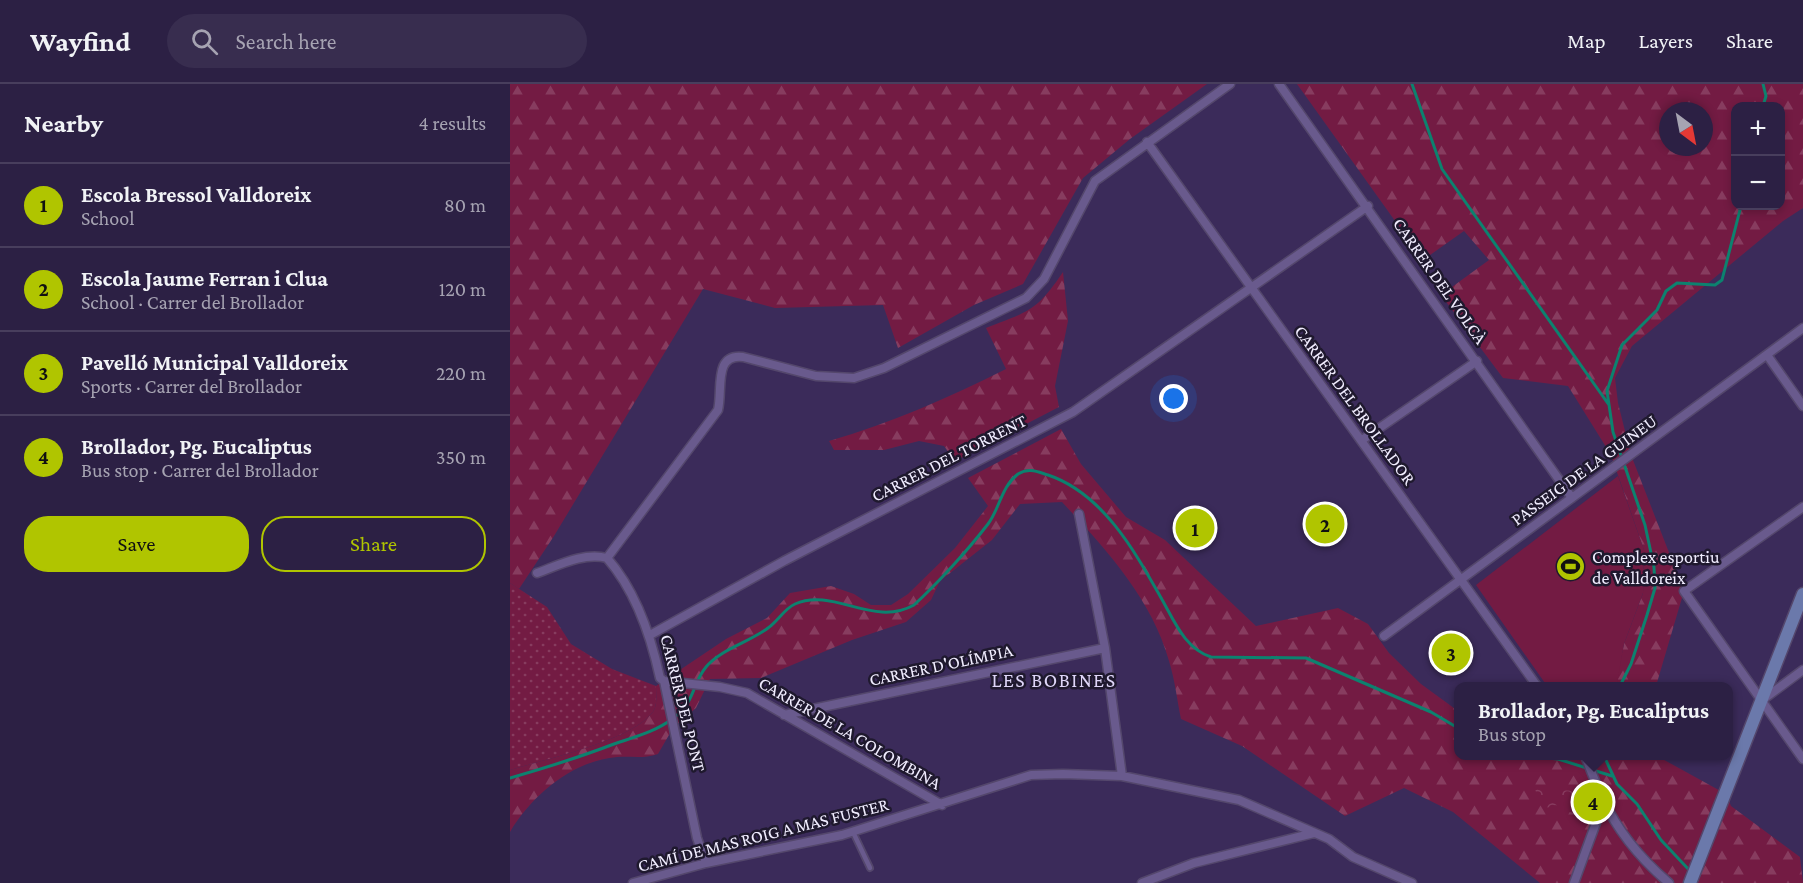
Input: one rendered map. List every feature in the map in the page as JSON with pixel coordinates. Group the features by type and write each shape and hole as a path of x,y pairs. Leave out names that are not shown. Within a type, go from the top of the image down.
{"street":[{"path":"537,573 584,558 607,558 718,410 721,397 720,374 727,359 734,356 744,357 816,376 854,378 884,369 1026,298 1044,279 1095,181 1230,84"},
{"name":"CARRER DEL VOLCÀ","path":"1279,84 1368,206 1572,498"},
{"name":"CARRER DEL BROLLADOR","path":"1147,142 1533,682"},
{"name":"CARRER DEL TORRENT","path":"650,635 784,561 1073,412 1368,206"},
{"name":"PASSEIG DE LA GUINEU","path":"1384,636 1462,582 1803,328"},
{"path":"1767,355 1803,406"},
{"path":"1362,440 1477,361"},
{"path":"1803,507 1684,591 1803,759"},
{"path":"1079,514 1105,648 1122,776"},
{"name":"CARRER DEL PONT","path":"607,558 633,599 650,635 660,678 664,681 697,838 706,863"},
{"path":"1691,879 1803,594"},
{"name":"CARRER D'OLÍMPIA","path":"784,715 1105,648"},
{"path":"1761,702 1803,670"},
{"name":"CARRER DE LA COLOMBINA","path":"664,681 747,693 942,805"},
{"path":"1587,760 1604,801 1639,854 1669,883"},
{"name":"CAMÍ DE MAS ROIG A MAS FUSTER","path":"633,883 706,863 853,832 1031,775 1122,776 1239,800 1314,832 1353,857 1412,883"},
{"path":"1574,883 1604,801"},
{"path":"1142,883 1194,863 1314,832"}],"lane":[{"path":"853,832 870,868"}],"green space":[{"path":"510,84 1207,84 1130,139 1083,178 1023,284 974,305 898,348 883,305 775,308 703,289 554,536 519,589 510,583"},
{"path":"1297,84 1803,84 1803,208 1783,221 1632,346 1615,378 1618,403 1631,455 1684,591 1657,682 1616,682 1624,644 1643,593 1644,550 1611,455 1568,386 1503,378 1441,295 1489,260 1464,231 1423,260"},
{"path":"1063,272 1068,321 1055,386 1059,407 955,461 944,446 919,441 884,450 834,450 829,441 919,409 1006,369 986,328 1030,309 1046,295"},
{"path":"1061,429 1081,464 1126,517 1165,540 1256,626 1338,608 1368,624 1389,653 1421,684 1454,708 1454,760 1664,760 1726,794 1731,806 1800,857 1803,883 1540,883 1453,812 1404,788 1345,816 1242,746 1181,719 1169,661 1151,616 1110,556 1062,502 1020,504 992,540 940,581 931,600 906,622 852,640 761,678 710,679 696,708 673,728 658,754 617,757 584,765 555,782 542,793 519,818 510,832 510,770 586,748 626,732 641,723 654,710 656,686 726,639 767,618 790,593 831,586 854,594 871,605 891,605 908,594 955,548 988,506 968,478"},
{"name":"Complex esportiu de Valldoreix","path":"1618,476 1644,550 1643,593 1624,644 1617,682 1544,682 1476,585"},
{"path":"510,583 547,607 571,644 612,669 656,686 656,703 652,713 626,732 607,740 565,755 510,770"},
{"path":"1535,789 1577,791 1580,800 1578,813 1569,812 1556,805 1546,808 1538,798"}],"waterway":[{"path":"1412,84 1442,169 1609,405"},
{"path":"1763,84 1766,96 1764,102"},
{"path":"1622,682 1631,664 1655,588 1654,567 1645,525 1613,432 1607,391 1622,345 1657,310 1666,291 1677,283 1715,285 1722,280 1740,210"},
{"path":"510,778 644,734 665,724 680,713 701,674 712,661 727,650 761,633 795,604 810,600 824,600 884,612 899,611 914,605 933,587 988,524 1012,479 1030,470 1067,483 1100,509 1115,525 1139,560 1181,632 1202,653 1211,657 1306,658 1431,712 1454,726"},
{"path":"1561,760 1612,776"},
{"path":"1606,760 1617,784 1637,804 1661,840 1691,872"}],"place":[{"name":"Escola Jaume Ferran i Clua","path":"1325,524"},
{"name":"Escola Bressol Valldoreix","path":"1195,528"},
{"name":"Complex esportiu de Valldoreix","path":"1571,567"},
{"name":"Pavelló Municipal Valldoreix","path":"1451,653"},
{"name":"Brollador, Pg. Eucaliptus","path":"1593,802"}],"district":[{"name":"LES BOBINES","path":"1054,680"}]}
